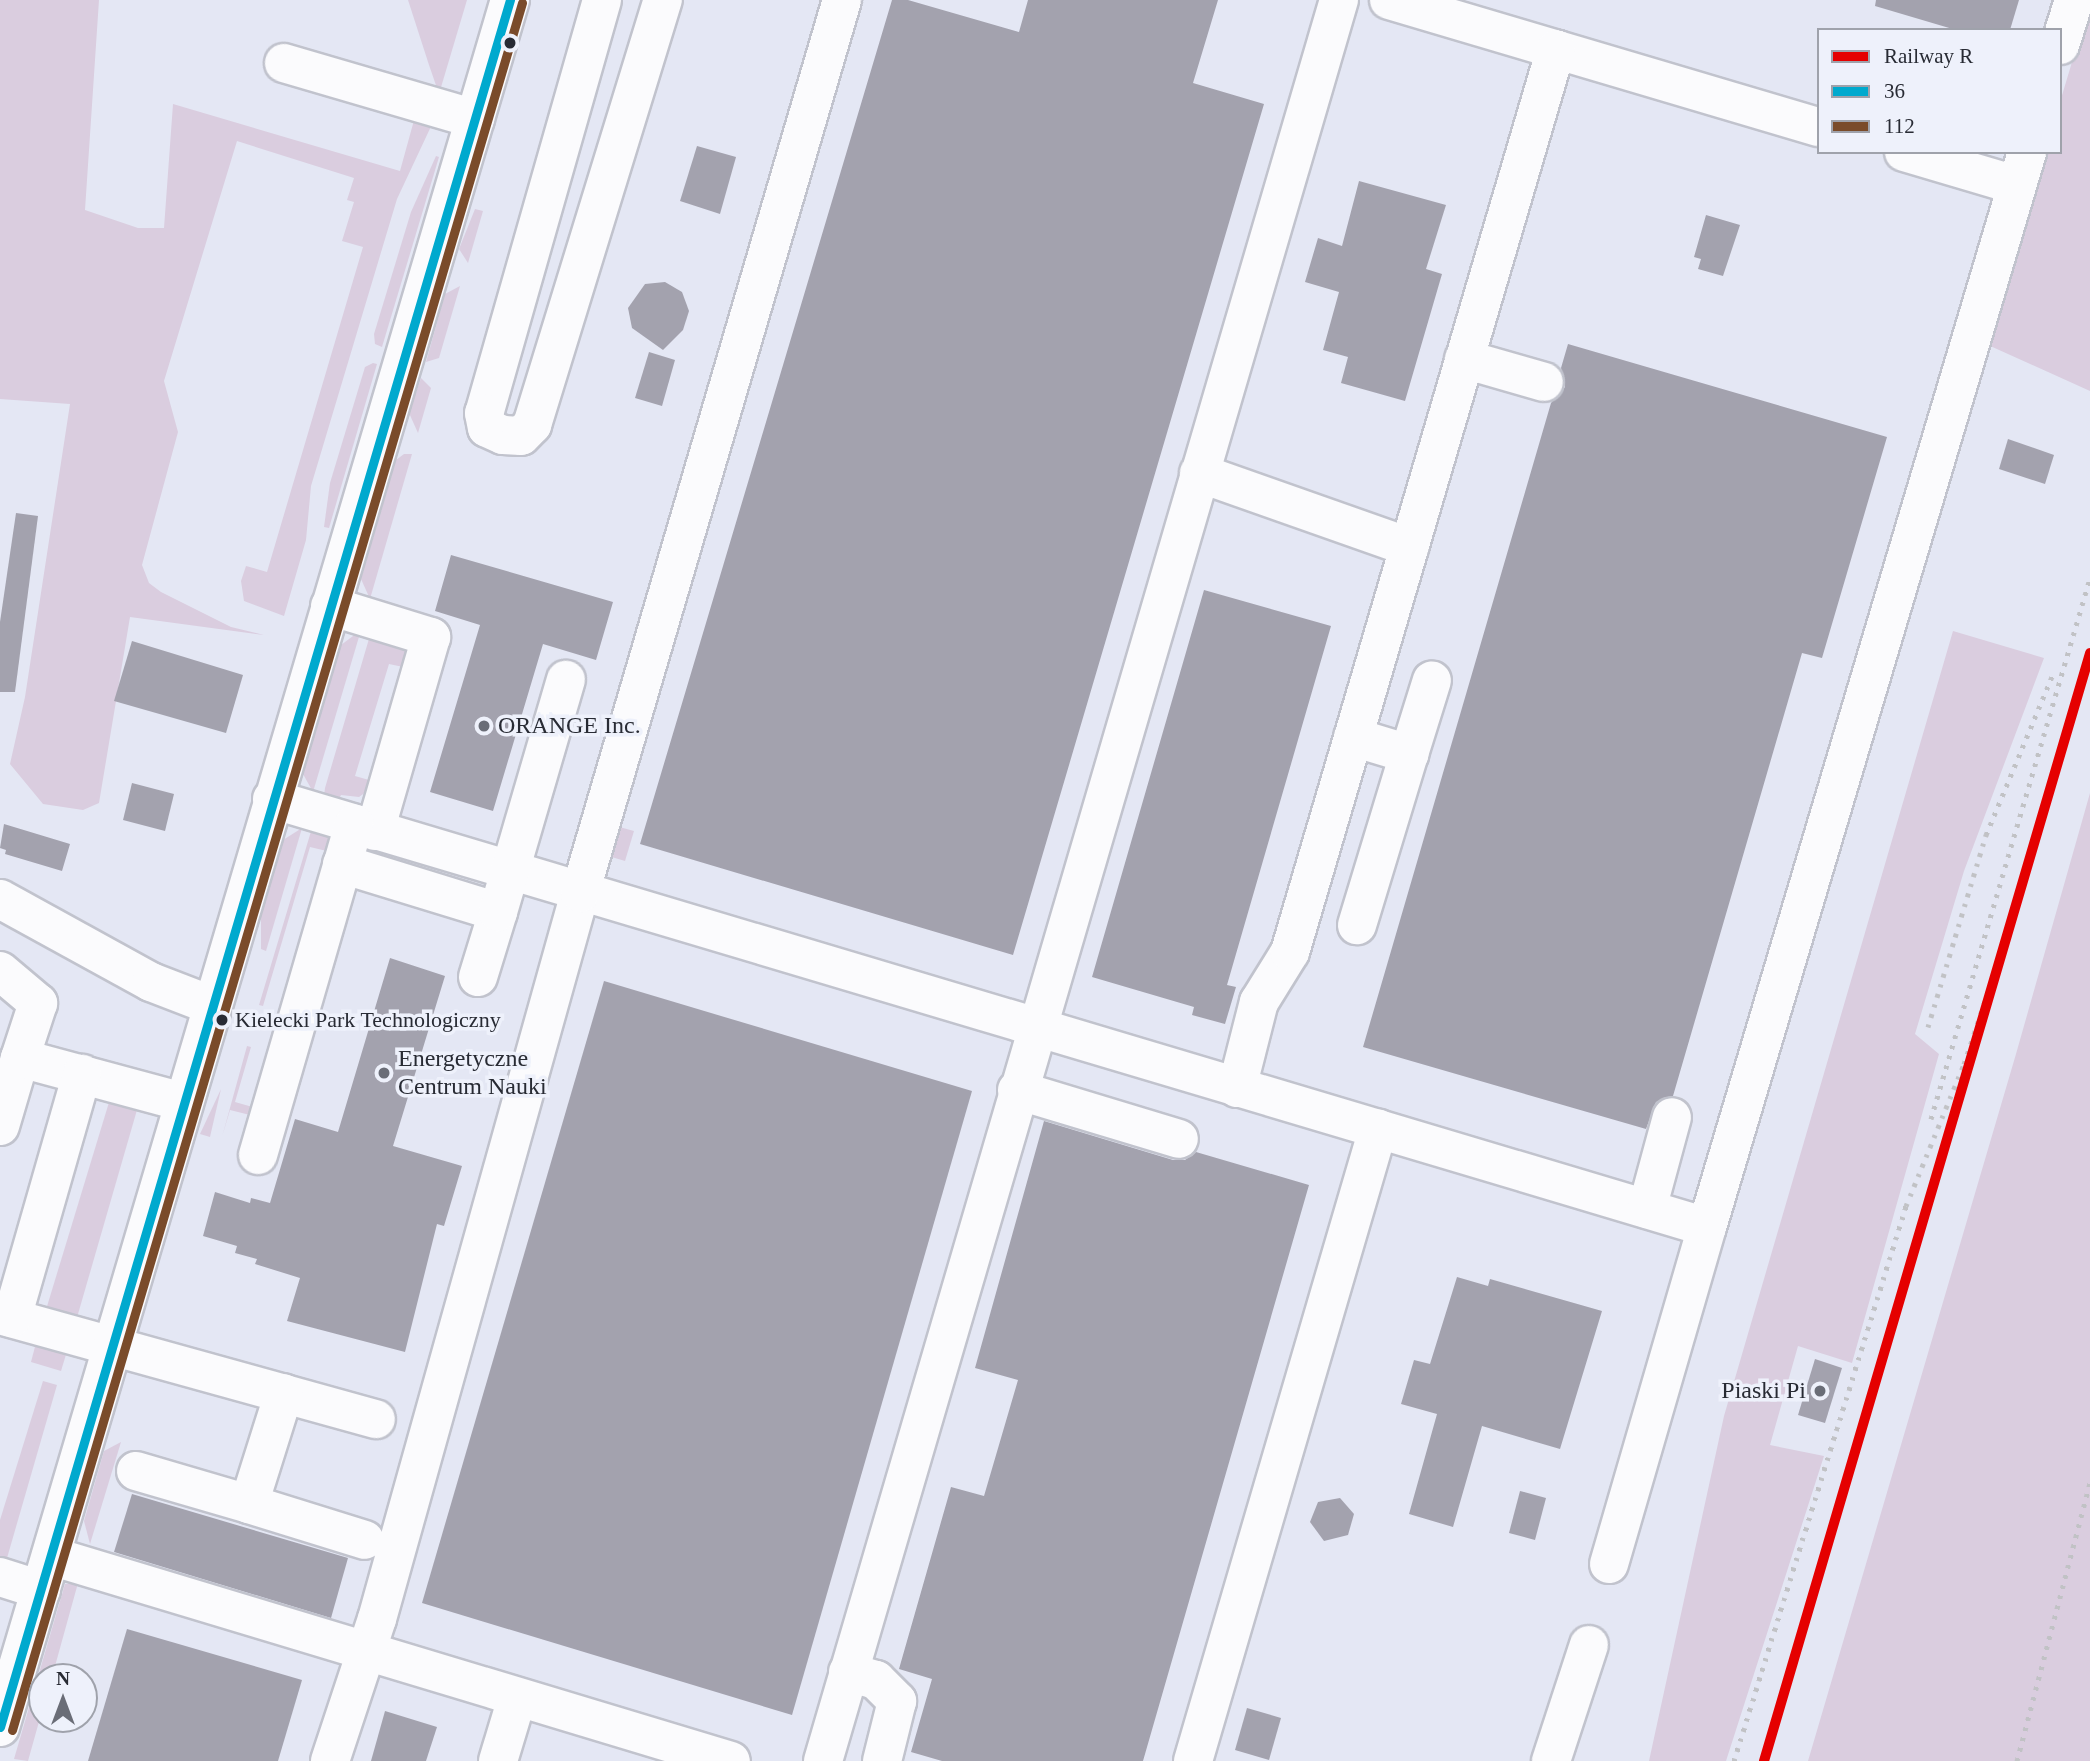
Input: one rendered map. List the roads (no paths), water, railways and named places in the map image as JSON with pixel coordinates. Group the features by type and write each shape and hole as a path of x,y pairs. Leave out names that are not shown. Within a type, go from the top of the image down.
{"street":[{"path":"0,1727 211,1005 510,0"},
{"path":"602,0 484,413 487,428 503,435 521,436 532,425 663,0"},
{"path":"330,1761 363,1650 377,1619 580,893 842,0"},
{"path":"822,1761 1035,1028 1339,0"},
{"path":"1389,0 1817,126"},
{"path":"2062,39 2074,0"},
{"path":"1237,1088 1259,1002 1290,952 1556,49"},
{"path":"284,63 475,119"},
{"path":"1609,1564 2022,169 1918,154"},
{"path":"1464,359 1544,382"},
{"path":"1199,472 1409,547"},
{"path":"258,1154 342,864 364,828 431,636 330,606"},
{"path":"478,977 566,680"},
{"path":"1357,925 1432,680"},
{"path":"1353,737 1409,754"},
{"path":"272,799 509,872 1707,1227"},
{"path":"429,891 441,851"},
{"path":"342,864 498,912"},
{"path":"0,899 151,982 211,1005"},
{"path":"0,971 38,1003 0,1126"},
{"path":"20,1058 183,1102"},
{"path":"82,1074 6,1316 376,1419"},
{"path":"1017,1090 1179,1139"},
{"path":"1647,1209 1672,1117"},
{"path":"1193,1761 1378,1129"},
{"path":"248,1504 284,1393"},
{"path":"136,1471 365,1540"},
{"path":"0,1577 46,1573 363,1650 710,1758"},
{"path":"1551,1761 1589,1644"},
{"path":"848,1672 876,1680 897,1701 882,1761"},
{"path":"498,1761 517,1698"}],"railway":[{"path":"1931,1119 2090,578"},
{"path":"1928,1027 1986,835 2053,674"},
{"path":"1734,1761 1906,1206 1964,1064 2001,953"},
{"path":"2017,1761 2090,1482"}],"rail line":[{"name":"R","path":"1764,1761 2090,653"}],"place":[{"name":"ORANGE Inc.","path":"484,726"},
{"name":"Kielecki Park Technologiczny","path":"222,1020"},
{"name":"Energetyczne Centrum Nauki","path":"384,1073"},
{"name":"Piaski Pi","path":"1820,1391"}]}
